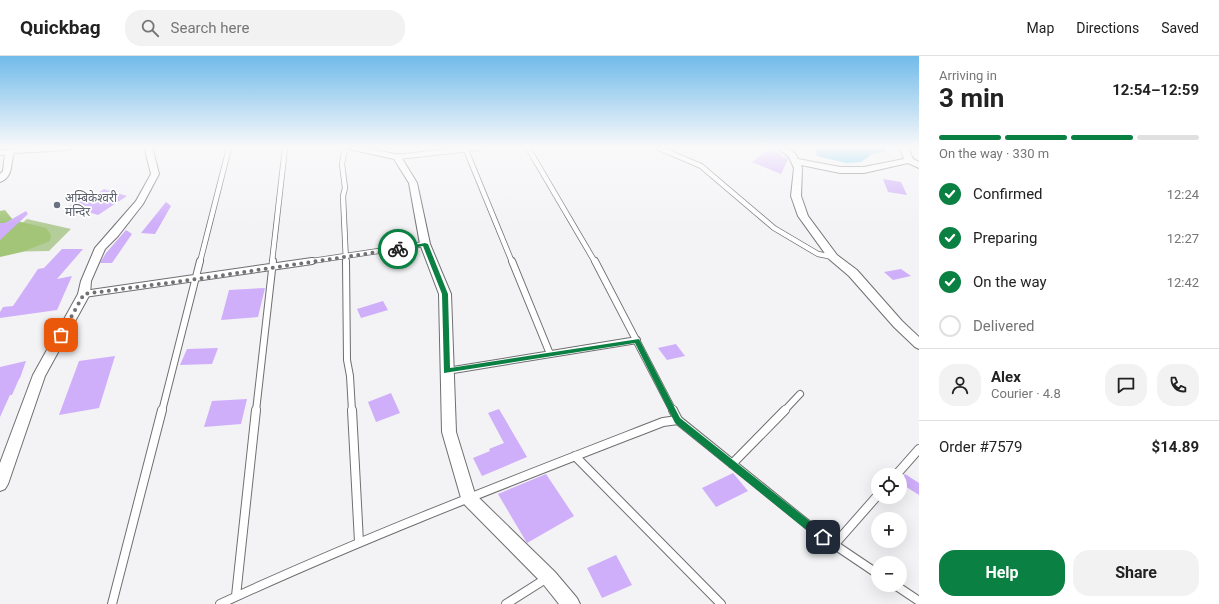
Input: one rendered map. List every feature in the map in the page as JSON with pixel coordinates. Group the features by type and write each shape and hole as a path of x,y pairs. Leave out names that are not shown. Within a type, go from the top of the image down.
{"street":[{"path":"0,484 39,375 84,294 86,280 100,248 114,234 140,202 155,174"},
{"path":"407,174 413,183 425,244 445,294 446,371 449,432 469,498 549,578 571,604"},
{"path":"798,174 796,196 803,216 833,257 853,273 898,324 919,344"}],"lane":[{"path":"112,604 197,279 223,174"},
{"path":"236,596 282,174"},
{"path":"343,174 345,188 343,196 346,258 347,360 350,376 359,542"},
{"path":"476,174 550,354"},
{"path":"543,174 595,262 678,420 834,545 871,569"},
{"path":"711,174 774,228 818,254 833,257"},
{"path":"84,294 346,258 425,244"},
{"path":"446,371 637,340"},
{"path":"732,464 800,394"},
{"path":"220,604 359,542 663,422 678,420"},
{"path":"902,468 919,449"},
{"path":"575,456 721,604"},
{"path":"834,545 871,503"},
{"path":"506,604 549,578"},
{"path":"906,592 919,601"}],"green space":[{"path":"5,210 13,220 46,228 51,235 50,241 22,252 0,257 0,211"},
{"path":"27,219 71,229 49,251 0,252 0,242"}],"building":[{"path":"883,179 901,182 907,195 888,192"},
{"path":"104,189 127,196 98,215 69,206 88,194 94,196"},
{"path":"166,202 171,206 155,234 141,233"},
{"path":"26,211 28,214 0,240 0,223 5,223"},
{"path":"126,230 132,234 112,263 100,263 106,253"},
{"path":"62,249 83,249 57,279 72,276 57,310 0,318 0,312 3,307 13,306 38,269 44,268"},
{"path":"901,269 911,276 893,280 884,272"},
{"path":"265,288 258,317 221,320 229,290"},
{"path":"383,301 388,310 361,318 357,309"},
{"path":"676,344 685,356 667,360 658,348"},
{"path":"218,348 212,364 180,365 187,349"},
{"path":"115,356 99,408 59,415 79,361"},
{"path":"26,361 20,378 0,417 0,367"},
{"path":"391,393 400,413 376,422 368,402"},
{"path":"247,399 241,424 204,427 212,401"},
{"path":"499,409 527,457 482,476 473,458 504,443 488,413"},
{"path":"733,473 748,491 716,507 702,488"},
{"path":"546,474 574,516 527,543 498,494"},
{"path":"907,475 919,483 919,495 907,487"},
{"path":"616,555 632,585 602,598 587,568"}],"way so far":[{"path":"61,335 84,294 346,258 398,249"}],"place":[{"name":"अम्बिकेश्‍वरी मन्दिर","path":"57,205"}],"route":[{"path":"398,249 425,244 445,294 446,371 637,340 678,420 823,537"}]}
